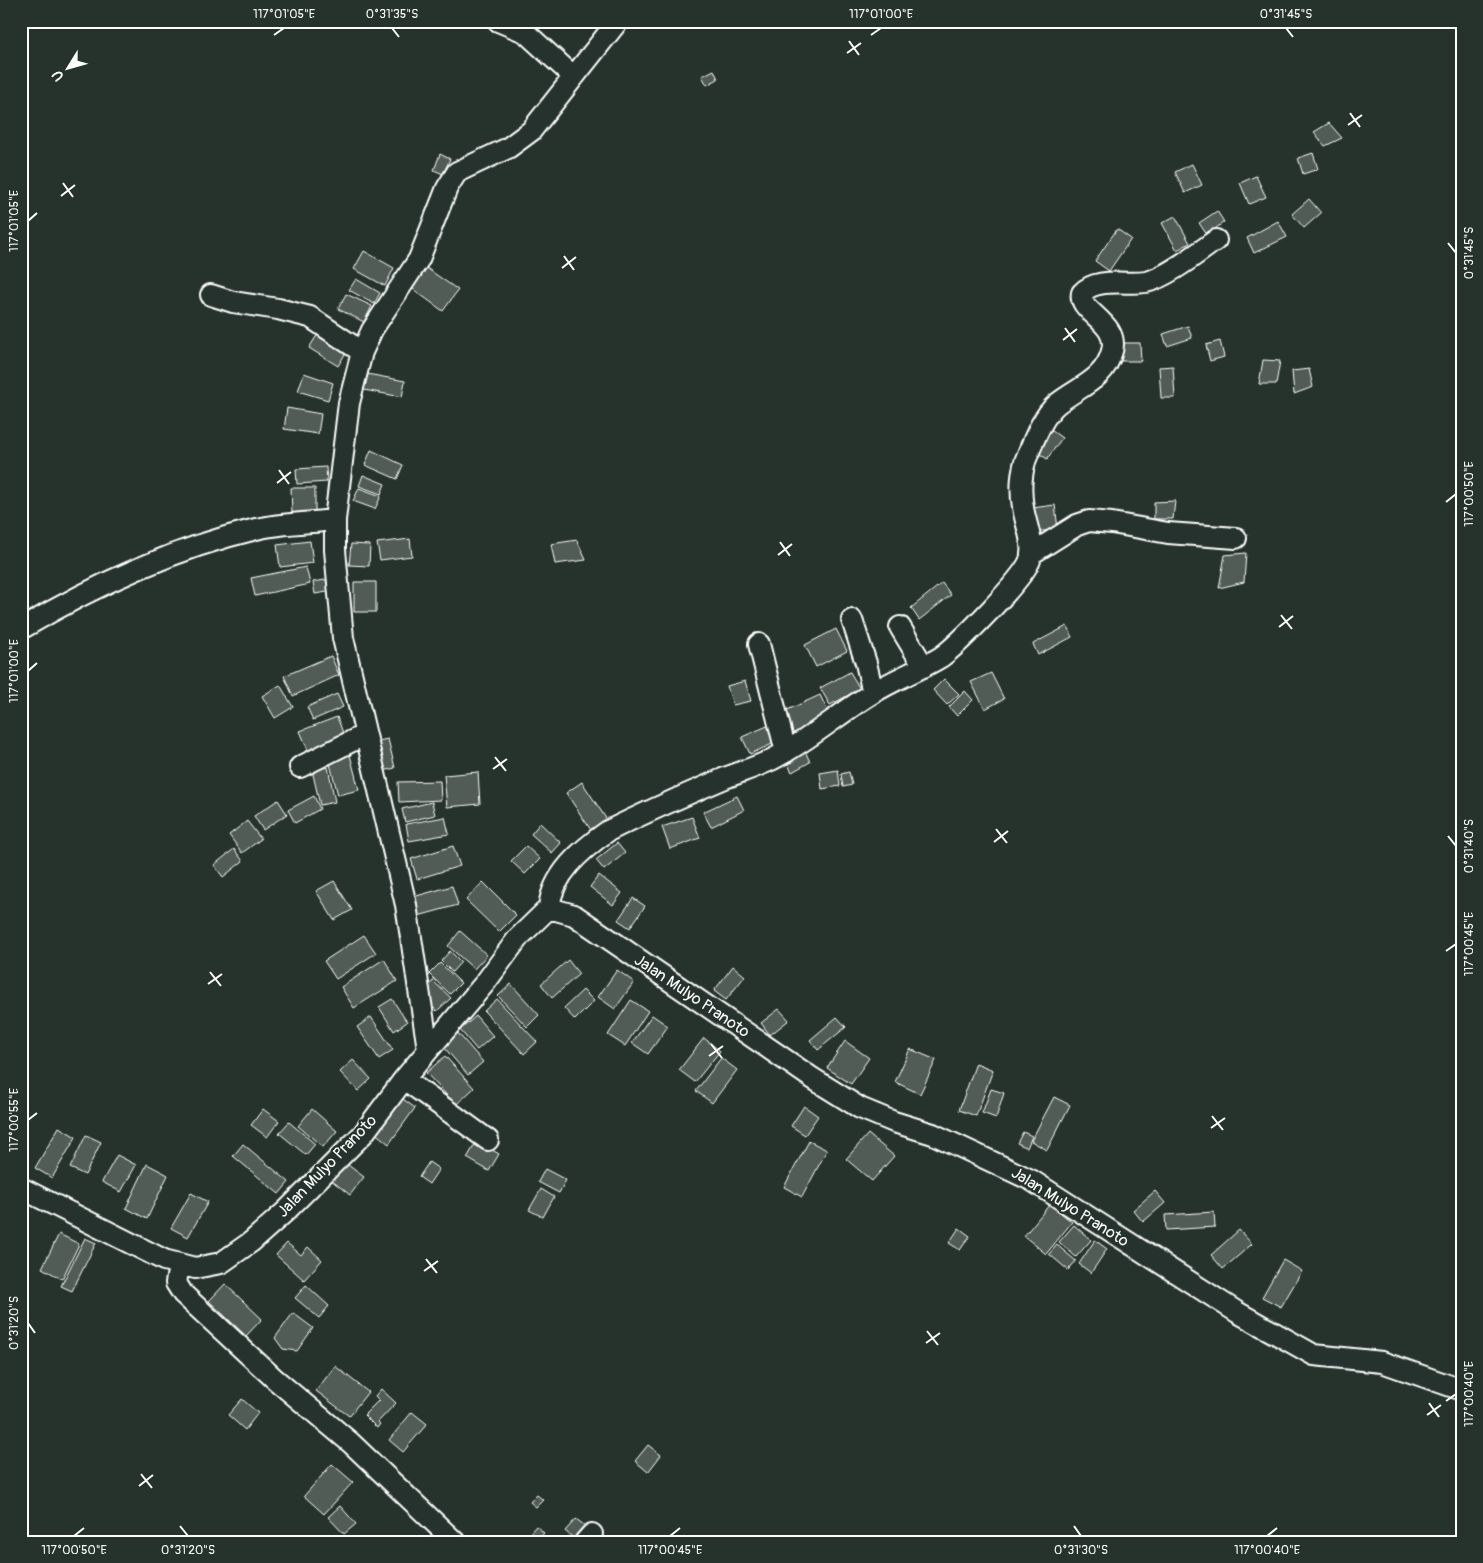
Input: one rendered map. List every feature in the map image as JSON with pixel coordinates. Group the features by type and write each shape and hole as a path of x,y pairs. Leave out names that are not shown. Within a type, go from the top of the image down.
{"street":[{"path":"498,21 525,32 574,77"},
{"path":"428,1049 406,905 364,735 343,638 335,550 335,520 349,403 362,352 372,330 421,254 447,188 457,172 520,141 531,131 618,21"},
{"path":"1031,554 1022,505 1022,481 1027,457 1048,414 1056,405 1097,378 1106,366 1114,343 1110,329 1083,302 1082,293 1092,286 1147,281 1192,258 1216,240"},
{"path":"211,295 233,302 278,309 310,317 362,352"},
{"path":"21,629 72,598 192,548 257,529 335,520"},
{"path":"549,908 550,895 557,880 582,851 608,831 786,752 873,692 924,667 956,644 990,609 1023,571 1031,554 1077,525 1089,521 1112,522 1168,533 1236,538"},
{"path":"852,620 873,692"},
{"path":"900,627 924,667"},
{"path":"759,644 786,752"},
{"path":"300,767 364,735"},
{"name":"Jalan Mulyo Pranoto","path":"21,1188 147,1253 179,1265 207,1268 221,1263 251,1242 292,1205 363,1134 428,1049 485,983 518,938 549,908 574,915 812,1078 860,1108 894,1122 933,1134 1031,1180 1237,1312 1314,1355 1382,1362 1462,1390"},
{"path":"404,1079 488,1140"},
{"path":"179,1265 176,1283 183,1294 276,1380 351,1443 455,1542"}],"building":[{"path":"714,70 718,79 707,85 702,76"},
{"path":"1329,123 1342,138 1325,146 1314,132"},
{"path":"1313,153 1318,169 1303,174 1298,158"},
{"path":"440,154 450,159 443,174 434,170"},
{"path":"1192,164 1202,185 1185,193 1175,172"},
{"path":"1256,176 1266,197 1249,204 1240,183"},
{"path":"1309,199 1321,213 1304,228 1292,214"},
{"path":"1217,211 1224,222 1207,235 1199,223"},
{"path":"1175,216 1190,243 1177,250 1162,223"},
{"path":"1278,221 1287,237 1254,253 1247,238"},
{"path":"1117,229 1131,239 1109,271 1095,261"},
{"path":"364,251 394,268 385,286 354,269"},
{"path":"425,267 458,290 443,311 410,287"},
{"path":"356,279 380,293 374,304 349,290"},
{"path":"346,294 372,306 364,322 338,309"},
{"path":"1188,326 1192,338 1167,346 1163,334"},
{"path":"319,332 348,349 338,366 309,348"},
{"path":"1220,341 1224,357 1210,361 1206,345"},
{"path":"1121,343 1140,343 1141,361 1121,361"},
{"path":"1263,360 1280,361 1276,384 1259,384"},
{"path":"1173,366 1175,398 1161,398 1159,367"},
{"path":"1309,369 1313,387 1294,394 1292,371"},
{"path":"304,373 333,383 328,400 298,391"},
{"path":"367,374 405,381 402,397 364,390"},
{"path":"287,408 321,414 318,434 284,429"},
{"path":"1048,428 1062,438 1047,459 1033,449"},
{"path":"371,450 403,465 397,479 365,465"},
{"path":"326,467 327,482 297,484 296,469"},
{"path":"363,475 385,484 381,494 359,486"},
{"path":"291,488 315,488 315,513 292,513"},
{"path":"359,488 381,496 375,509 353,501"},
{"path":"1175,501 1173,519 1154,519 1154,502"},
{"path":"1055,505 1058,529 1035,532 1032,508"},
{"path":"410,539 412,556 380,560 377,543"},
{"path":"577,540 586,560 555,564 551,544"},
{"path":"310,541 313,563 280,567 277,545"},
{"path":"351,544 370,545 369,566 349,565"},
{"path":"1246,553 1244,582 1219,588 1225,555"},
{"path":"306,567 310,584 255,596 251,578"},
{"path":"331,579 333,591 315,594 313,582"},
{"path":"354,582 376,582 376,612 354,612"},
{"path":"942,583 951,595 919,620 911,608"},
{"path":"1067,626 1072,637 1038,655 1033,644"},
{"path":"836,629 847,651 816,667 805,645"},
{"path":"331,656 339,675 293,696 284,676"},
{"path":"850,672 860,689 830,705 820,688"},
{"path":"991,673 1004,699 985,709 971,682"},
{"path":"944,679 959,694 947,705 933,690"},
{"path":"745,681 751,701 733,705 727,686"},
{"path":"280,685 293,707 275,718 262,696"},
{"path":"965,691 973,700 957,716 949,707"},
{"path":"337,694 343,707 313,720 307,707"},
{"path":"820,695 830,716 793,734 783,712"},
{"path":"337,717 346,741 310,755 300,731"},
{"path":"772,724 779,741 750,754 742,737"},
{"path":"388,739 395,768 379,772 373,742"},
{"path":"805,751 810,762 792,772 786,761"},
{"path":"350,755 359,790 338,795 329,760"},
{"path":"328,767 335,802 320,805 312,770"},
{"path":"838,770 840,786 822,789 820,773"},
{"path":"478,772 480,804 447,807 444,775"},
{"path":"849,772 852,785 843,787 841,774"},
{"path":"440,781 441,800 399,802 398,782"},
{"path":"582,782 607,820 591,830 566,793"},
{"path":"314,796 320,809 295,823 288,810"},
{"path":"737,796 744,810 711,827 703,812"},
{"path":"278,800 287,814 263,830 254,816"},
{"path":"432,802 435,815 405,822 402,809"},
{"path":"445,817 449,834 409,841 406,824"},
{"path":"692,817 700,838 670,849 662,827"},
{"path":"247,821 261,839 242,853 229,835"},
{"path":"540,823 561,843 552,853 531,834"},
{"path":"617,843 625,853 604,870 596,860"},
{"path":"453,846 460,866 417,879 411,859"},
{"path":"526,846 540,859 525,874 511,861"},
{"path":"234,849 243,861 223,877 214,865"},
{"path":"599,875 622,893 613,905 590,887"},
{"path":"334,881 352,910 334,920 316,891"},
{"path":"483,882 516,915 499,932 466,900"},
{"path":"452,886 458,905 418,916 413,897"},
{"path":"633,898 645,906 630,928 618,920"},
{"path":"460,931 487,955 474,969 448,946"},
{"path":"364,935 376,953 336,979 324,961"},
{"path":"450,951 461,962 452,972 441,961"},
{"path":"384,959 397,981 354,1008 341,987"},
{"path":"568,960 579,974 552,998 541,984"},
{"path":"440,963 461,983 450,994 429,974"},
{"path":"733,966 745,976 726,1000 714,991"},
{"path":"617,970 634,982 615,1009 598,997"},
{"path":"433,981 451,998 437,1011 420,995"},
{"path":"511,984 539,1015 527,1027 498,996"},
{"path":"583,990 594,1001 575,1020 564,1008"},
{"path":"392,999 407,1022 394,1031 379,1007"},
{"path":"497,999 537,1042 524,1054 484,1011"},
{"path":"631,1000 648,1011 625,1046 608,1035"},
{"path":"779,1009 789,1020 770,1035 761,1023"},
{"path":"652,1015 668,1026 648,1054 632,1043"},
{"path":"476,1016 493,1036 477,1050 460,1030"},
{"path":"371,1017 393,1050 379,1059 357,1027"},
{"path":"837,1017 846,1027 818,1050 810,1040"},
{"path":"457,1032 483,1062 468,1075 442,1045"},
{"path":"704,1038 720,1051 695,1082 679,1070"},
{"path":"845,1041 869,1058 851,1084 827,1068"},
{"path":"910,1049 936,1060 920,1094 895,1082"},
{"path":"445,1056 474,1088 456,1105 426,1073"},
{"path":"721,1058 737,1070 712,1103 696,1091"},
{"path":"353,1060 371,1079 358,1091 340,1072"},
{"path":"976,1063 993,1070 976,1116 959,1110"},
{"path":"991,1089 1004,1093 996,1118 982,1113"},
{"path":"399,1096 415,1108 389,1144 374,1132"},
{"path":"1054,1097 1070,1105 1047,1150 1031,1141"},
{"path":"804,1106 818,1116 805,1135 791,1126"},
{"path":"263,1109 279,1121 267,1137 251,1125"},
{"path":"312,1109 337,1131 323,1147 298,1126"},
{"path":"289,1122 315,1144 306,1155 279,1133"},
{"path":"59,1127 76,1137 52,1178 35,1168"},
{"path":"1023,1132 1032,1136 1027,1148 1017,1143"},
{"path":"868,1134 894,1156 872,1181 846,1159"},
{"path":"86,1135 101,1142 85,1175 70,1168"},
{"path":"477,1141 499,1154 489,1171 467,1158"},
{"path":"809,1141 827,1150 802,1197 784,1187"},
{"path":"243,1144 289,1182 279,1194 233,1156"},
{"path":"117,1155 136,1165 121,1192 102,1182"},
{"path":"344,1162 364,1177 350,1195 331,1180"},
{"path":"429,1162 439,1169 429,1184 419,1177"},
{"path":"147,1164 168,1175 147,1219 126,1208"},
{"path":"545,1169 566,1180 559,1193 538,1182"},
{"path":"541,1189 554,1197 543,1217 529,1210"},
{"path":"1155,1191 1165,1203 1143,1222 1133,1210"},
{"path":"191,1193 208,1202 188,1237 171,1228"},
{"path":"1050,1204 1072,1222 1046,1254 1024,1236"},
{"path":"1214,1212 1215,1227 1166,1230 1165,1215"},
{"path":"1074,1225 1091,1240 1076,1257 1059,1242"},
{"path":"959,1228 970,1236 960,1250 949,1243"},
{"path":"1239,1230 1252,1244 1223,1269 1211,1255"},
{"path":"59,1234 79,1244 62,1279 42,1268"},
{"path":"85,1238 96,1243 72,1291 61,1286"},
{"path":"1095,1240 1107,1249 1091,1273 1079,1264"},
{"path":"287,1243 301,1255 308,1247 322,1260 304,1280 276,1255"},
{"path":"1057,1245 1076,1261 1068,1270 1049,1254"},
{"path":"1283,1260 1302,1271 1281,1307 1262,1297"},
{"path":"225,1284 262,1319 246,1336 209,1301"},
{"path":"306,1285 329,1306 319,1318 295,1298"},
{"path":"293,1313 313,1328 297,1351 283,1349 275,1338"},
{"path":"335,1366 368,1392 349,1416 316,1391"},
{"path":"381,1389 396,1403 378,1422 380,1424 377,1428 364,1415 379,1400 375,1396"},
{"path":"242,1399 258,1413 245,1430 228,1415"},
{"path":"412,1412 427,1424 403,1452 389,1440"},
{"path":"648,1445 661,1455 648,1472 635,1461"},
{"path":"332,1464 353,1482 324,1514 304,1496"},
{"path":"537,1495 543,1500 536,1507 530,1502"},
{"path":"340,1506 356,1524 344,1534 328,1517"},
{"path":"576,1519 588,1528 577,1541 565,1531"},
{"path":"536,1526 544,1533 536,1542 522,1542"}]}
